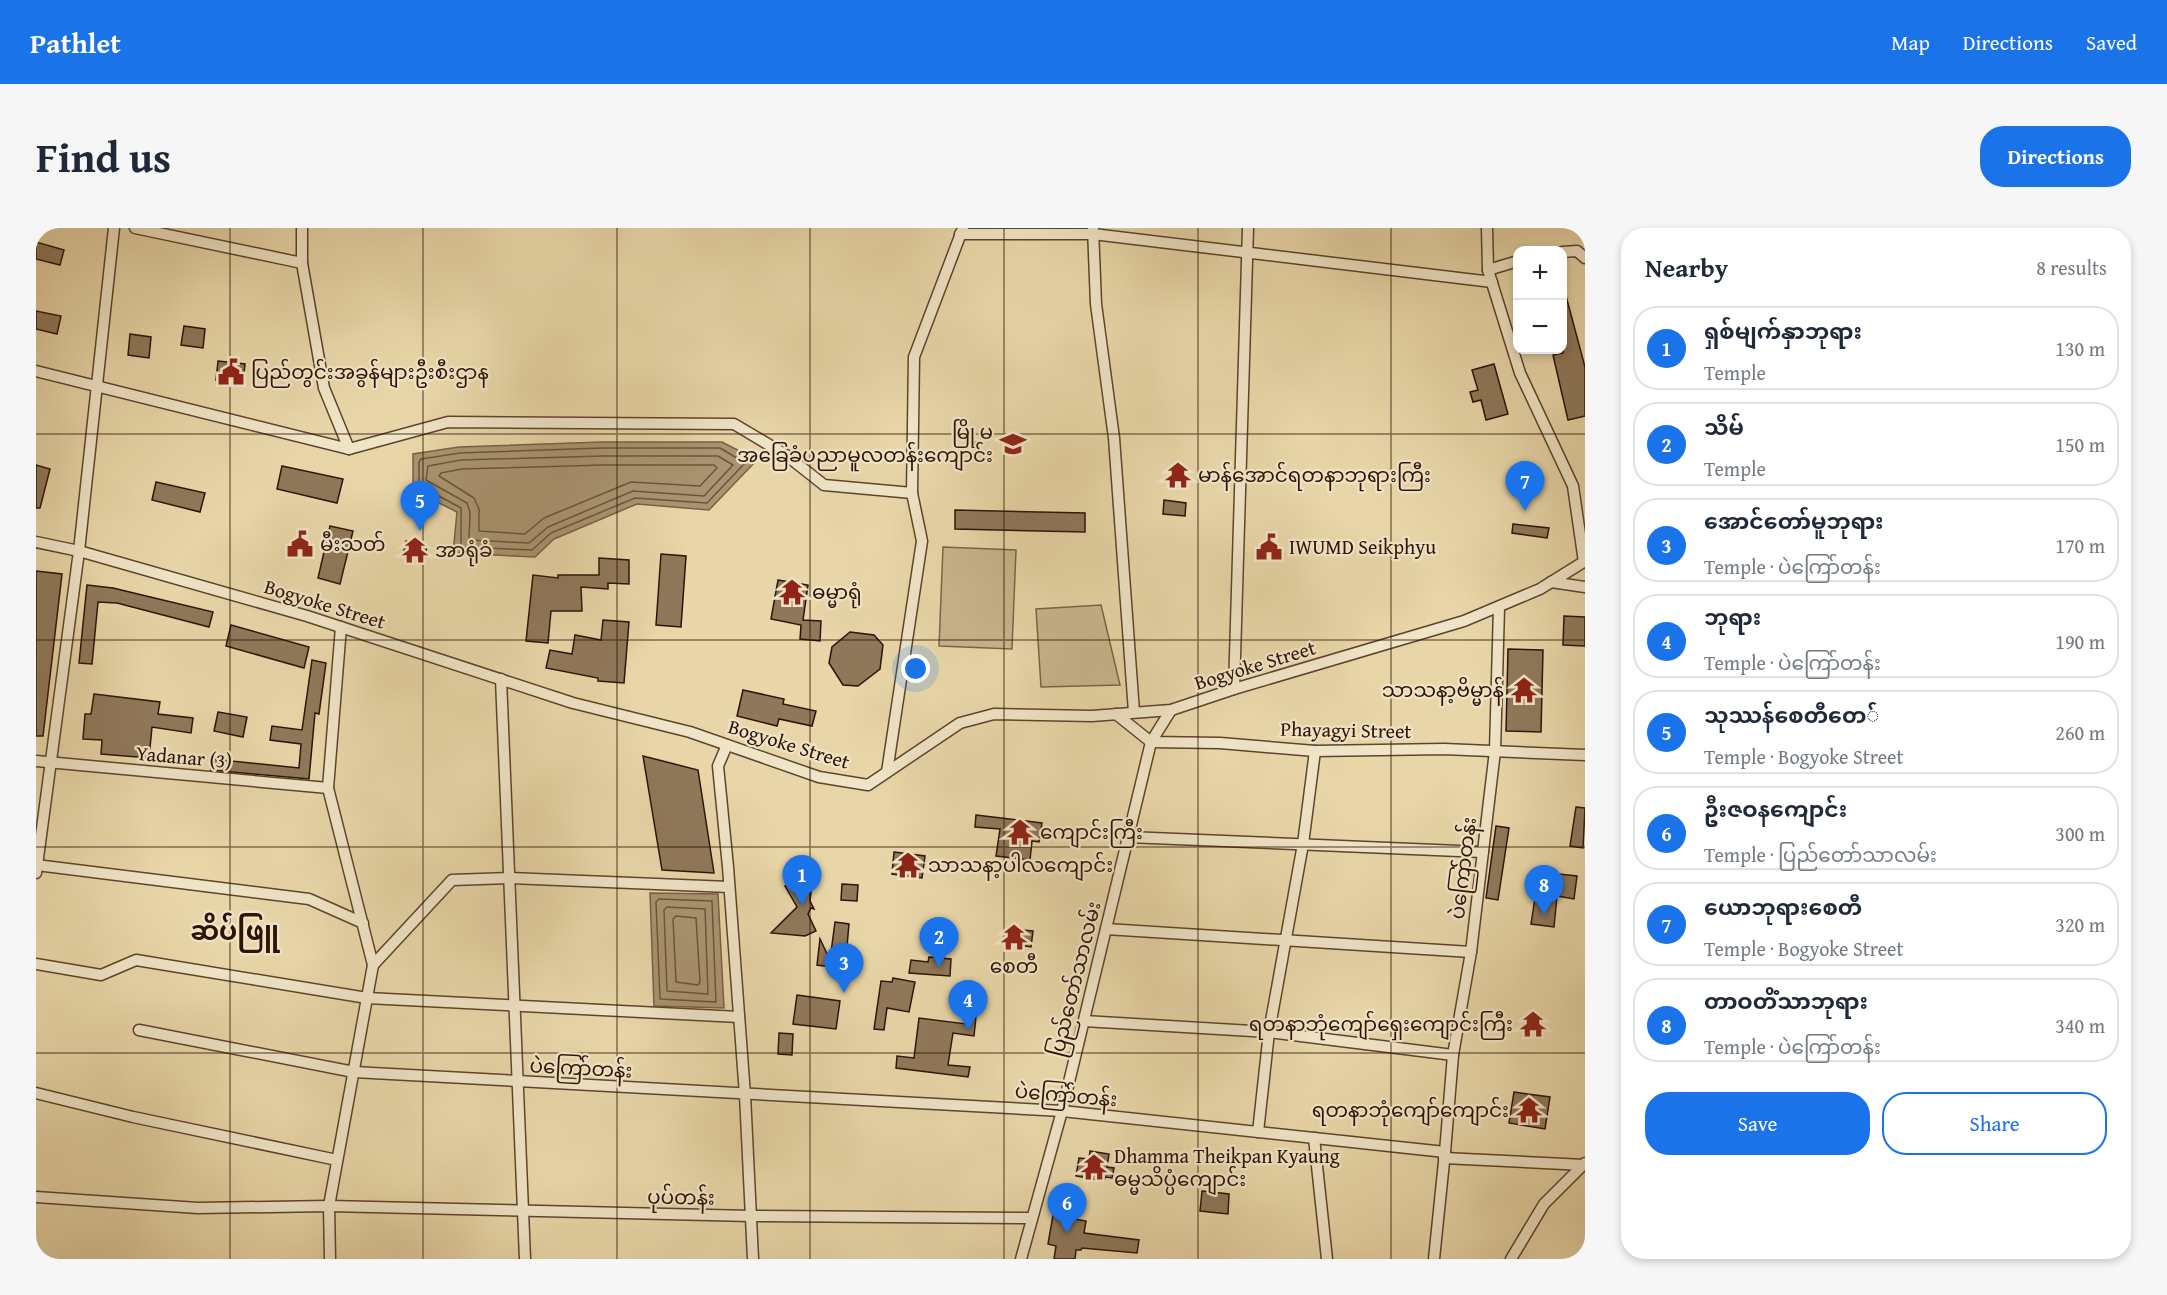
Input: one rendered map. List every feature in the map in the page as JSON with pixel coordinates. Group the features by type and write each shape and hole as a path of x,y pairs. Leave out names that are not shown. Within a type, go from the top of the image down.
{"street":[{"path":"114,228 79,551 36,868 309,898 363,924"},
{"path":"135,228 302,263"},
{"path":"302,228 302,263 324,388 349,449"},
{"path":"1234,689 1248,228"},
{"path":"1487,228 1488,270 1520,373 1573,486 1584,562"},
{"path":"887,772 922,541 912,493 914,357 961,231 1093,231 1246,253 1492,282"},
{"path":"1093,231 1096,304 1114,438 1134,712"},
{"path":"1567,252 1576,251 1585,258"},
{"path":"1488,270 1513,262"},
{"path":"36,371 349,449 448,422 734,424 786,455 824,485 912,493"},
{"name":"Bogyoke Street","path":"36,542 79,551 341,627 573,704 690,732 829,778 868,785 960,723 994,714 1092,716 1171,710 1464,621 1551,582 1584,562"},
{"path":"1551,582 1585,587"},
{"name":"ပဲကြော်တန်း","path":"140,1030 354,1072 1062,1111 1314,1138 1444,1155 1453,1055 1471,952 1495,751 1499,606"},
{"path":"330,1259 329,1206 373,965 328,788 341,627"},
{"path":"501,680 525,1259"},
{"name":"ပြည်တော်သာလမ်း","path":"1021,1259 1062,1111 1151,742 1171,710"},
{"path":"1116,714 1151,742"},
{"name":"Phayagyi Street","path":"1151,742 1220,743 1316,751 1444,749 1585,755"},
{"path":"727,745 718,766 745,1095 753,1259"},
{"path":"1258,1132 1269,1032 1287,940 1316,751"},
{"name":"Yadanar (3)","path":"36,761 328,788"},
{"path":"1128,837 1483,852"},
{"path":"373,965 452,880 510,878 729,887"},
{"path":"1106,929 1471,952"},
{"path":"36,964 101,975 136,960 367,998 739,1017"},
{"path":"1084,1021 1269,1032 1453,1055"},
{"path":"36,1093 134,1117 337,1160"},
{"path":"1314,1138 1327,1259"},
{"path":"1434,1259 1444,1155 1584,1164"},
{"path":"1510,1259 1544,1204 1584,1164"},
{"name":"ပုပ်တန်း","path":"36,1197 198,1208 329,1206 751,1216 1032,1218"}],"shaded area":[{"path":"943,547 1016,550 1012,649 939,646"},
{"path":"1101,605 1120,685 1041,687 1036,609"}],"water":[{"path":"602,442 722,442 757,460 709,510 637,504 554,539 535,557 453,553 457,512 413,490 413,454 459,447"},
{"path":"650,893 718,894 724,1008 654,1006"}],"building":[{"path":"36,242 64,250 60,265 36,259"},
{"path":"1567,300 1585,367 1585,416 1568,420 1553,355 1567,354"},
{"path":"36,311 61,316 57,334 36,329"},
{"path":"184,326 205,329 203,348 181,345"},
{"path":"130,334 151,337 149,358 128,355"},
{"name":"ပြည်တွင်းအခွန်များဦးစီးဌာန","path":"218,361 245,364 243,383 216,380"},
{"path":"1494,364 1508,414 1486,420 1481,400 1473,402 1470,392 1478,390 1472,370"},
{"path":"36,465 50,469 40,508 36,508"},
{"path":"282,466 343,479 337,503 277,489"},
{"path":"156,482 205,493 200,512 152,500"},
{"path":"1164,500 1186,503 1185,516 1163,514"},
{"path":"955,510 1085,513 1085,532 955,529"},
{"path":"1513,524 1549,528 1547,538 1512,533"},
{"path":"330,526 353,531 340,584 318,578"},
{"name":"အာရုံခံ","path":"406,541 427,545 425,559 403,555"},
{"path":"661,554 686,556 681,627 656,625"},
{"path":"599,558 629,560 629,584 608,583 608,589 581,587 582,611 551,611 548,643 526,641 533,575 558,578 558,575 599,575"},
{"path":"36,571 62,574 43,736 36,736"},
{"path":"778,580 808,585 803,620 821,621 820,641 800,639 801,625 771,619"},
{"path":"87,585 113,588 213,612 209,627 117,603 98,602 92,664 79,663"},
{"path":"1564,616 1585,617 1585,646 1563,645"},
{"path":"603,620 629,622 624,683 598,681 598,678 546,668 550,650 572,654 575,635 601,640"},
{"path":"231,625 309,647 304,668 226,646"},
{"path":"850,632 874,635 883,645 880,669 858,686 843,685 829,663 832,647"},
{"name":"သာသနာ့ဗိမ္မာန်","path":"1508,649 1543,650 1541,732 1506,731"},
{"path":"312,660 326,663 319,714 315,713 309,779 211,770 212,759 299,768 301,744 270,740 272,726 302,730"},
{"path":"743,690 784,699 783,704 816,711 812,726 779,719 777,726 737,716"},
{"path":"94,694 160,702 158,714 193,718 191,733 152,727 149,758 101,754 102,740 83,739 85,714 91,714"},
{"path":"218,712 247,717 243,737 214,731"},
{"path":"643,756 698,770 714,873 662,870"},
{"path":"1576,807 1585,808 1583,848 1570,846"},
{"name":"ကျောင်းကြီး","path":"976,815 1042,823 1039,842 1032,841 1030,860 996,856 1000,829 975,827"},
{"path":"1496,826 1509,828 1498,900 1486,898"},
{"name":"သာသနာ့ပါလကျောင်း","path":"894,852 925,856 922,878 892,874"},
{"path":"1539,872 1577,876 1574,899 1557,896 1554,927 1531,924"},
{"path":"793,881 812,883 810,901 814,909 811,908 808,914 816,931 805,936 771,933 797,907 785,886"},
{"path":"842,884 858,885 857,901 841,900"},
{"path":"835,922 849,924 845,969 817,965 820,939 830,960"},
{"path":"1033,931 1031,947 1019,945 1010,940 1011,932"},
{"path":"929,957 951,959 950,976 909,973 911,960 928,962"},
{"path":"893,978 915,982 909,1012 887,1008 884,1030 874,1029 881,981 892,982"},
{"path":"797,995 840,1001 836,1029 793,1024"},
{"path":"968,995 978,996 974,1036 953,1033 948,1065 970,1067 968,1077 896,1068 897,1056 914,1058 919,1018 966,1024"},
{"path":"779,1033 793,1034 792,1055 778,1054"},
{"name":"ရတနာဘုံကျော်ကျောင်း","path":"1514,1092 1550,1097 1545,1129 1509,1123"},
{"path":"1090,1151 1109,1154 1107,1167 1114,1168 1112,1178 1105,1177 1104,1181 1076,1176 1079,1158 1089,1159"},
{"path":"1202,1191 1229,1194 1228,1214 1200,1211"},
{"path":"1053,1215 1086,1221 1084,1233 1139,1240 1137,1253 1082,1248 1076,1250 1075,1259 1054,1259 1056,1246 1048,1244"}],"place":[{"name":"ပြည်တွင်းအခွန်များဦးစီးဌာန","path":"231,372"},
{"name":"မြို့မ အခြေခံပညာမူလတန်းကျောင်း","path":"1013,444"},
{"name":"မာန်အောင်ရတနာဘုရားကြီး","path":"1178,475"},
{"name":"ယောဘုရားစေတီ","path":"1525,511"},
{"name":"သုဿန်စေတီတေ်","path":"420,531"},
{"name":"မီးသတ်","path":"300,544"},
{"name":"IWUMD Seikphyu","path":"1269,547"},
{"name":"အာရုံခံ","path":"415,550"},
{"name":"ဓမ္မာရုံ","path":"792,592"},
{"name":"သာသနာ့ဗိမ္မာန်","path":"1524,690"},
{"name":"ကျောင်းကြီး","path":"1020,832"},
{"name":"သာသနာ့ပါလကျောင်း","path":"908,865"},
{"name":"ရှစ်မျက်နှာဘုရား","path":"802,905"},
{"name":"တာဝတိံသာဘုရား","path":"1544,915"},
{"name":"စေတီ","path":"1014,937"},
{"name":"သိမ်","path":"939,967"},
{"name":"အောင်တော်မူဘုရား","path":"844,993"},
{"name":"ရတနာဘုံကျော်ရှေး‌ကျောင်းကြီး","path":"1533,1024"},
{"name":"ဘုရား","path":"968,1030"},
{"name":"ရတနာဘုံကျော်ကျောင်း","path":"1529,1110"},
{"name":"Dhamma Theikpan Kyaung ဓမ္မသိပ္ပံကျောင်း","path":"1094,1167"},
{"name":"ဦးဇဝနကျောင်း","path":"1067,1233"}],"district":[{"name":"ဆိပ်ဖြူ","path":"235,931"}]}
